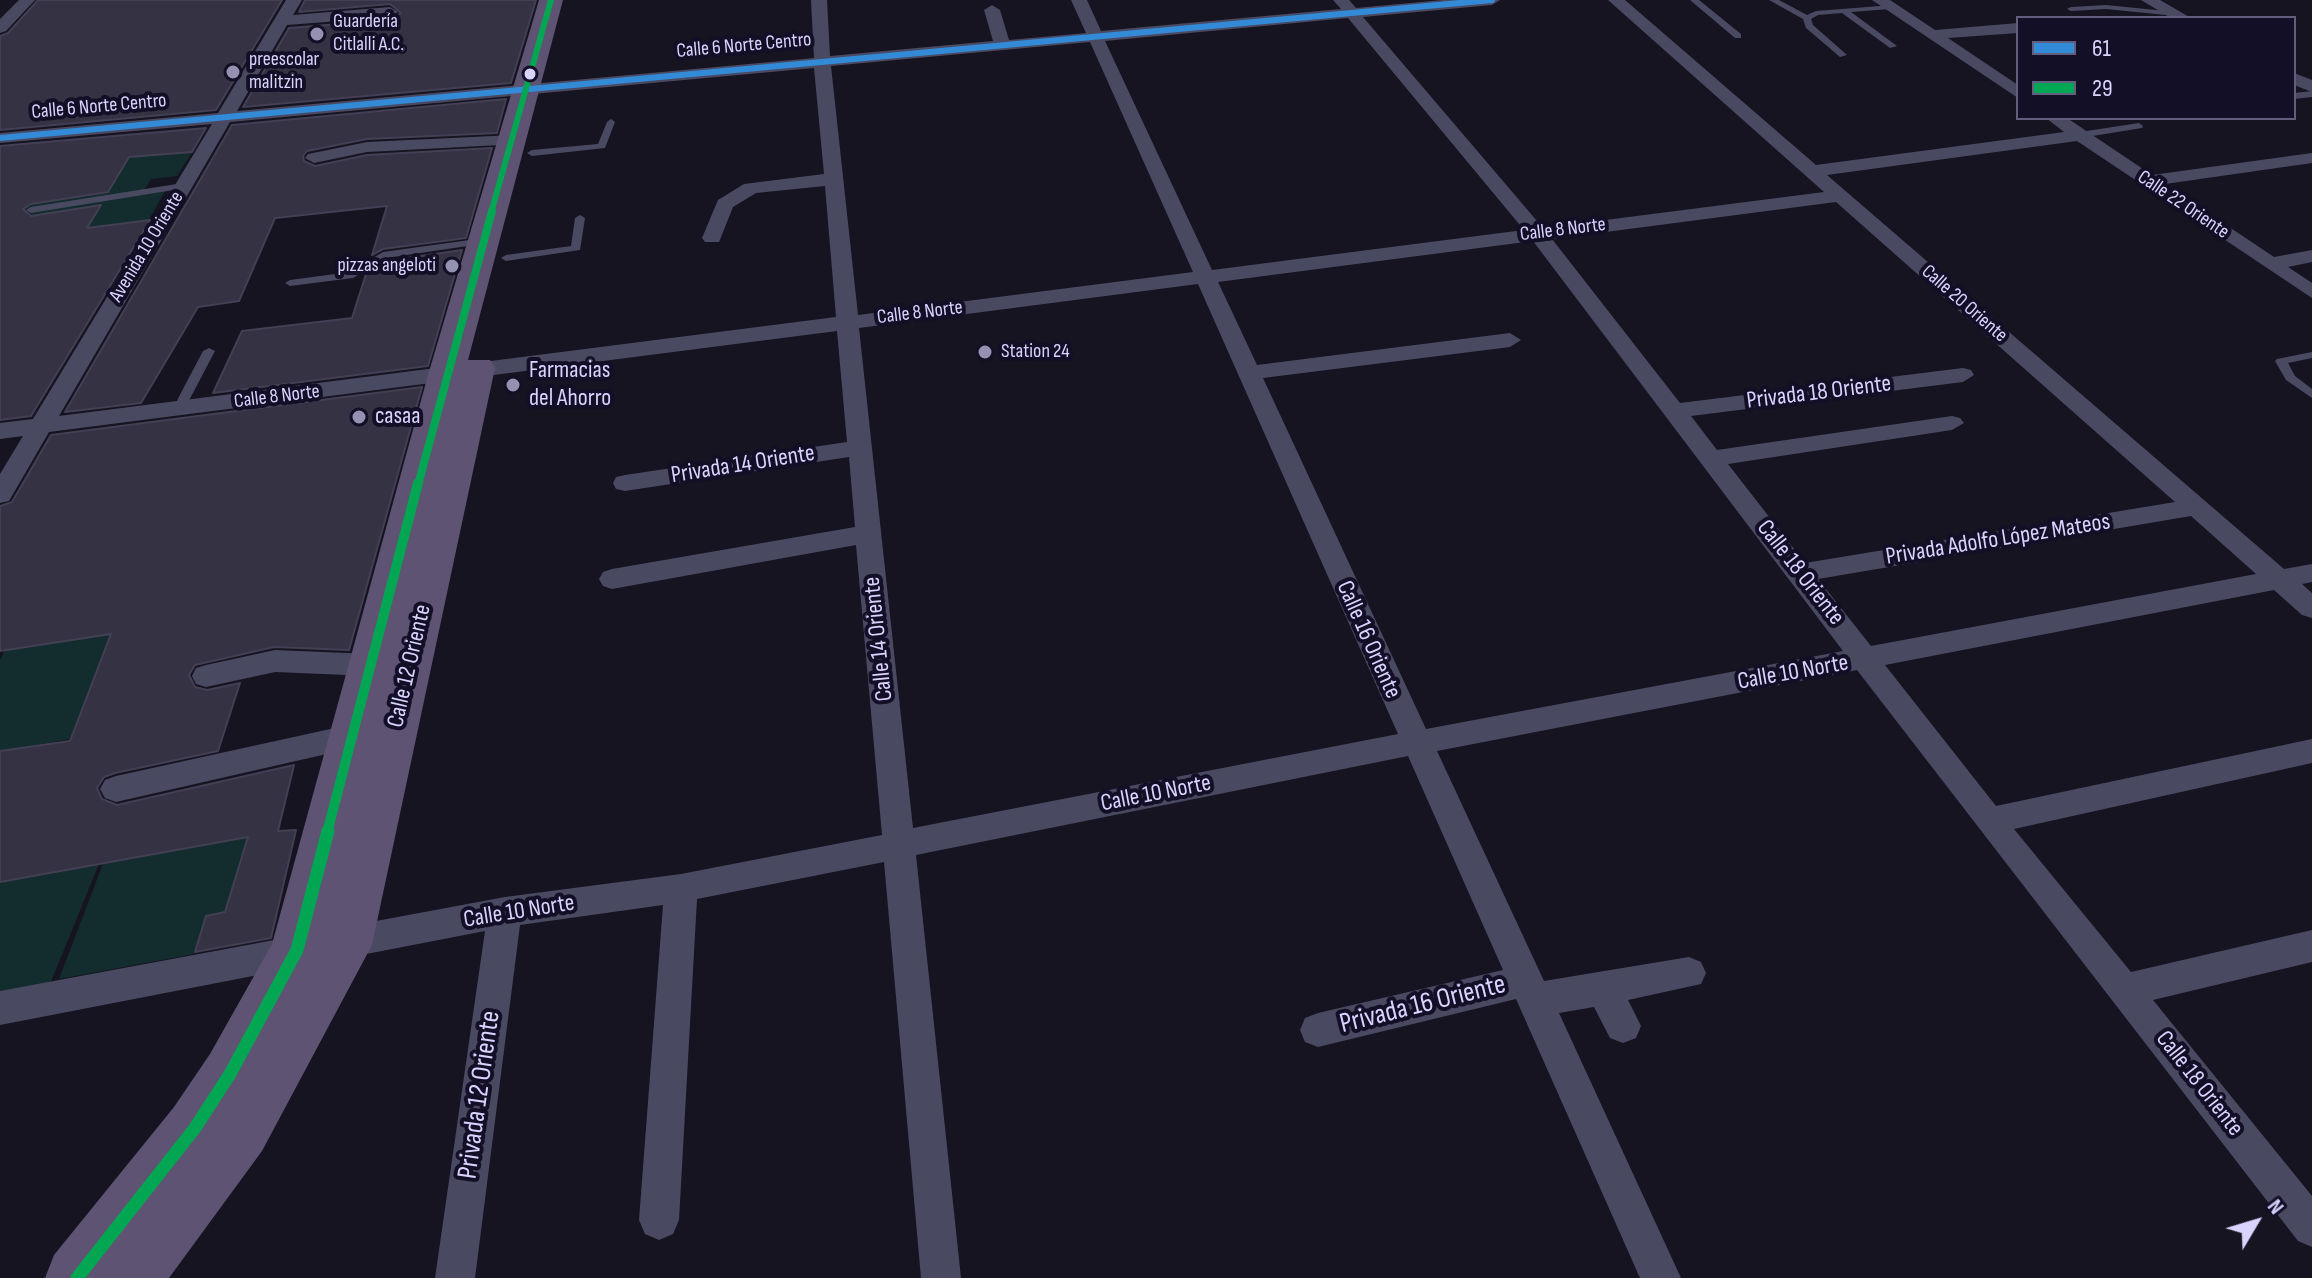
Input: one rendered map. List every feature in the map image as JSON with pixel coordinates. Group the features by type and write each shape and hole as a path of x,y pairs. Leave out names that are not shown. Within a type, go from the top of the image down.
{"main road":[{"name":"Calle 12 Oriente","path":"539,86 551,0"},
{"name":"Calle 12 Oriente","path":"129,1278 202,1186 241,1130 321,948 461,373 539,86 571,0"},
{"name":"Calle 12 Oriente","path":"77,1278 195,1128 321,948 353,736 371,665 461,373"}],"street":[{"path":"0,28 27,0"},
{"name":"Avenida 10 Oriente","path":"0,495 294,0"},
{"name":"Calle 14 Oriente","path":"819,0 833,179 941,1278"},
{"name":"Calle 16 Oriente","path":"1079,0 1661,1278"},
{"name":"Calle 6 Norte Centro","path":"0,138 1273,20 1346,6 1492,0"},
{"name":"Calle 20 Oriente","path":"1616,0 2312,608"},
{"path":"2149,0 2179,16"},
{"path":"1885,3 2016,92"},
{"path":"1261,5 1273,20"},
{"name":"Calle 18 Oriente","path":"1346,6 1537,233 1989,821 2312,1227"},
{"path":"992,10 1002,44"},
{"path":"282,21 390,12"},
{"path":"1932,35 2016,28"},
{"name":"Calle 22 Oriente","path":"2058,120 2312,292"},
{"path":"1812,171 2080,135"},
{"path":"314,158 367,147 523,146"},
{"path":"2148,181 2312,158"},
{"path":"712,238 725,204 751,188 833,179"},
{"name":"Calle 8 Norte","path":"0,431 1840,196"},
{"path":"2270,264 2312,256"},
{"path":"1247,373 1510,340"},
{"name":"Privada 18 Oriente","path":"1675,411 1963,375"},
{"name":"Privada 18 Oriente","path":"1711,459 1952,423"},
{"name":"Privada 14 Oriente","path":"625,483 860,448"},
{"name":"Privada Adolfo López Mateos","path":"1800,573 2196,507"},
{"path":"612,579 868,534"},
{"name":"Calle 10 Norte","path":"0,1008 505,912 681,888 1415,743 1867,660 2312,573"},
{"path":"206,676 275,661 371,665"},
{"path":"116,789 353,736"},
{"path":"1989,821 2312,751"},
{"path":"659,1220 681,888"},
{"name":"Privada 12 Oriente","path":"455,1278 505,912"},
{"path":"2125,990 2312,946"},
{"name":"Privada 16 Oriente","path":"1318,1030 1531,989 1603,989 1689,973"},
{"path":"1603,989 1623,1026"}],"lane":[{"path":"1694,0 1738,36"},
{"path":"1773,0 1807,18 1809,26 1843,55"},
{"path":"1807,18 1816,13 1885,3"},
{"path":"2071,9 2097,6 2179,16"},
{"path":"1844,11 1893,46"},
{"path":"523,146 602,146 611,122"},
{"path":"2080,135 2139,126"},
{"path":"31,210 183,186"},
{"path":"290,283 353,275 383,255 576,248 580,218"},
{"path":"178,410 209,351"},
{"path":"2312,355 2281,361 2290,378 2312,394"}],"green space":[{"path":"193,151 177,176 151,179 144,191 166,189 149,220 0,239 0,205 129,157"},
{"path":"322,602 311,638 96,672 83,707 167,723 0,751 0,660 5,650"},
{"path":"248,837 232,892 278,903 206,916 194,954 59,979 104,861"},
{"path":"99,864 50,984 0,992 0,882"}],"building":[{"path":"38,0 282,0 216,110 0,130 0,36 8,33"},
{"path":"305,0 536,0 511,83 243,107 289,28 390,20 401,13 390,4 299,12"},
{"path":"506,99 497,133 367,139 307,151 303,156 304,161 315,166 367,155 492,148 466,238 383,249 372,255 387,206 275,218 239,301 198,307 141,403 65,412 232,125"},
{"path":"206,128 192,152 129,157 108,192 31,204 23,209 31,216 101,205 87,228 150,220 31,416 0,420 0,146"},
{"path":"462,250 428,366 213,393 242,331 352,318 366,274 387,261"},
{"path":"422,387 349,650 274,647 195,665 189,675 195,687 207,690 240,683 218,751 115,773 104,777 97,788 102,799 117,805 294,765 278,831 296,830 271,938 195,952 206,916 225,912 248,837 0,882 0,751 70,741 111,634 0,651 0,506 12,502 51,435"}],"transit line":[{"name":"29","path":"77,1278 195,1128 230,1074 297,950 446,375 551,0"},
{"name":"61","path":"0,138 1492,0"}],"place":[{"name":"Guardería Citlalli A.C.","path":"317,34"},
{"name":"preescolar malitzin","path":"233,72"},
{"name":"pizzas angeloti","path":"452,266"},
{"name":"Station 24","path":"985,352"},
{"name":"Farmacias del Ahorro","path":"513,385"},
{"name":"casaa","path":"359,417"}]}
